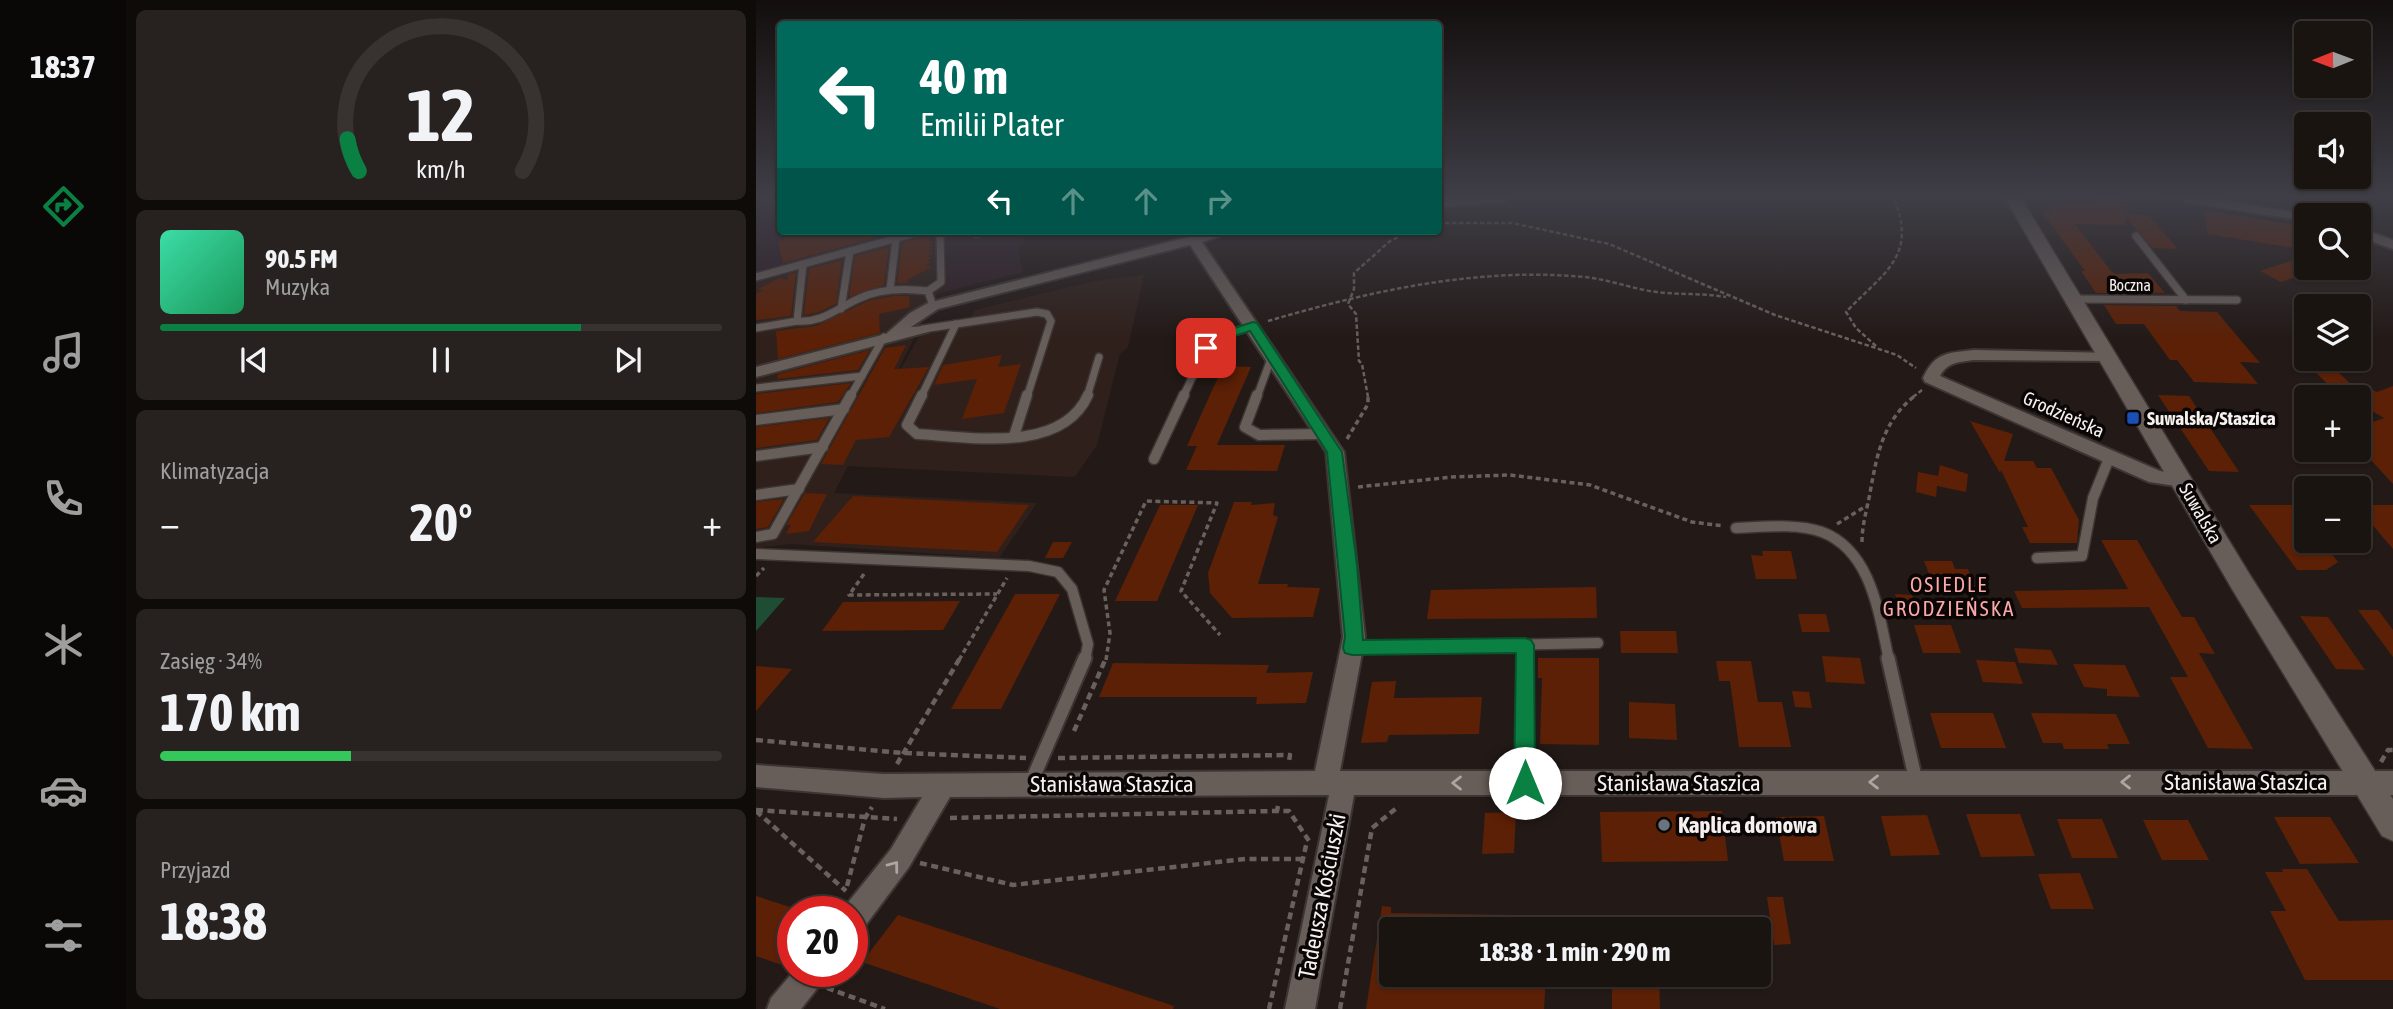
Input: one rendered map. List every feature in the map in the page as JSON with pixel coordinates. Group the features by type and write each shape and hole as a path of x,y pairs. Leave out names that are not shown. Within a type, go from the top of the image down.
{"street":[{"path":"889,336 933,306 1174,245"},
{"name":"Tadeusza Kościuszki","path":"1197,245 1335,452 1354,637 1300,1009"},
{"name":"Suwalska","path":"2041,245 2241,582 2380,776 2393,826"},
{"path":"756,372 923,329"},
{"path":"1931,378 1937,365 1950,358 1974,355 2108,356"},
{"name":"Grodzieńska","path":"1931,378 2156,477 2182,481"},
{"name":"Stanisława Staszica","path":"756,776 884,786 943,786 1916,782 2380,776"},
{"path":"863,896 900,858 943,786"},
{"path":"782,1009 800,987"}],"lane":[{"path":"756,277 872,245"},
{"path":"890,289 894,245"},
{"path":"756,328 830,317 860,298 890,289 928,291 941,282 940,245"},
{"name":"Boczna","path":"2143,245 2186,300"},
{"path":"841,310 850,251"},
{"path":"797,321 803,264"},
{"path":"928,291 933,306"},
{"name":"Boczna","path":"2073,299 2237,300"},
{"path":"923,329 1037,312 1047,314 1051,321 1014,436"},
{"path":"956,324 906,425 917,433 1033,436 1059,428 1077,413 1089,393 1099,357"},
{"path":"1154,459 1206,348 1217,337 1253,326"},
{"path":"759,554 774,534 862,376 889,336"},
{"path":"1272,356 1245,427 1259,435 1323,433"},
{"path":"756,388 862,376"},
{"path":"756,420 844,409"},
{"path":"756,456 822,447"},
{"path":"2037,558 2082,556 2093,498 2110,456"},
{"path":"756,495 799,489"},
{"path":"1736,528 1807,527 1832,535 1845,545 1863,569 1874,595 1916,782"},
{"path":"756,537 774,534"},
{"path":"759,554 1014,565 1058,572 1067,580 1088,644 1084,660 1030,785"},
{"path":"1352,648 1598,643"},
{"path":"1525,645 1525,783"}],"path":[{"path":"1337,469 1345,457 1344,443 1368,404 1364,370 1359,361 1356,314 1348,304 1352,297 1354,273 1385,245"},
{"path":"1611,245 1633,252 1734,299 1897,355 1931,378 1925,388 1909,398 1894,416 1878,442 1861,526 1863,569"},
{"path":"1878,348 1856,328 1846,312 1898,258 1903,245"},
{"path":"1253,326 1352,297 1424,283 1549,274 1605,279 1650,291 1734,299"},
{"path":"1339,489 1452,477 1510,475 1590,485 1692,522 1736,528"},
{"path":"1072,735 1109,648 1110,629 1103,601 1104,590 1146,501 1217,503 1181,591 1220,635"},
{"path":"1807,527 1829,526 1846,520 1867,506"},
{"path":"846,896 864,818 1014,565"},
{"path":"756,568 765,567 756,576"},
{"path":"853,572 865,573 849,595 997,594"},
{"path":"1061,758 1066,747"},
{"path":"2380,776 2388,750 2393,750"},
{"path":"1340,1009 1372,828 1404,802"},
{"path":"756,811 925,819 1277,811"},
{"path":"756,811 846,891"},
{"path":"1269,1009 1307,841"},
{"path":"900,858 1013,885 1245,859 1303,859"},
{"path":"834,987 885,1009"}],"shaded area":[{"path":"757,245 867,245 756,275"},
{"path":"867,245 945,245 948,291 937,294 860,444 925,325 971,318 975,310 1095,281 1144,275 1128,347 1120,354 1097,445 1075,477 848,466 834,493 1037,503 999,558 791,544 756,548 756,275"},
{"path":"945,245 1021,245 1018,248 1023,272 948,291"}],"green space":[{"path":"756,597 785,598 756,631"}],"building":[{"path":"779,245 848,245 783,263"},
{"path":"902,245 933,245 928,248 933,249 928,252 932,253 927,256 932,258 927,261 932,262 926,265 932,267 907,280 908,283 897,283"},
{"path":"2066,245 2091,245 2115,274 2148,273 2165,293 2096,293 2081,271 2085,271"},
{"path":"2150,245 2175,245 2178,249 2153,248"},
{"path":"889,247 884,285 849,297 855,256"},
{"path":"842,260 836,304 804,315 809,269"},
{"path":"2294,260 2294,278 2281,282 2260,271"},
{"path":"796,272 791,316 756,320 756,294 763,290 758,289 779,278 788,280 787,275"},
{"path":"909,296 910,307 879,314 880,333 778,359 776,331 816,326 868,301"},
{"path":"2104,305 2176,306 2180,311 2217,312 2260,363 2240,362 2258,384 2194,382 2177,360 2170,360 2144,324 2116,324"},
{"path":"906,345 894,369 929,367 889,437 856,440 843,465 821,464 885,348"},
{"path":"870,350 858,370 777,379 778,374"},
{"path":"1002,355 998,367 1021,364 1004,413 962,419 977,379 934,385 943,365"},
{"path":"1223,366 1251,367 1217,445 1285,445 1277,471 1186,470 1197,446 1187,446"},
{"path":"2314,371 2337,371 2352,385 2329,385"},
{"path":"851,383 838,402 756,413 756,394"},
{"path":"2393,386 2393,484 2371,460 2371,423 2384,418 2371,410 2371,391 2377,392"},
{"path":"2158,395 2189,396 2239,472 2209,471"},
{"path":"829,418 817,440 756,448 756,427"},
{"path":"1970,421 2013,434 2004,461 2033,461 2037,468 2051,468 2079,520 2077,543 2030,543 2022,527 2028,527 2001,470 2000,473"},
{"path":"1940,465 1968,474 1966,492 1937,486 1936,497 1916,492 1918,472 1938,476"},
{"path":"805,493 827,494 809,531 786,534 791,525 786,525"},
{"path":"853,496 1029,505 997,552 813,542"},
{"path":"784,499 768,527 756,529 756,502"},
{"path":"1234,502 1252,502 1251,505 1275,503 1273,515 1278,517 1258,584 1320,588 1313,617 1232,618 1210,593 1208,573"},
{"path":"1160,505 1198,505 1157,601 1115,601"},
{"path":"2249,505 2294,505 2294,553 2331,553 2338,562 2326,570 2297,570"},
{"path":"2371,505 2393,505 2393,549 2371,523"},
{"path":"2101,540 2137,540 2182,617 2194,617 2215,654 2199,653 2253,749 2208,748 2170,677 2188,677 2149,607 2022,608 2014,591 2128,589"},
{"path":"1053,542 1072,542 1063,558 1045,558"},
{"path":"1762,551 1791,551 1797,579 1756,579 1751,555 1763,556"},
{"path":"1924,561 1952,561 1955,569 1968,569 1977,592 1936,592"},
{"path":"1596,587 1597,618 1427,619 1431,590"},
{"path":"1015,594 1060,594 1001,709 951,709"},
{"path":"1895,594 1912,595 1918,613 1901,613"},
{"path":"960,601 943,630 822,631 843,602"},
{"path":"2358,610 2378,610 2393,630 2393,657"},
{"path":"1798,614 1826,614 1830,632 1802,632"},
{"path":"2300,616 2328,617 2365,670 2336,669"},
{"path":"1914,625 1951,625 1961,653 1923,653"},
{"path":"1620,631 1676,631 1678,653 1621,653"},
{"path":"2014,648 2051,650 2058,665 2019,663"},
{"path":"1822,656 1860,658 1865,684 1826,682"},
{"path":"1538,658 1599,658 1599,745 1540,744 1542,678 1538,678"},
{"path":"1976,660 2015,662 2023,684 1983,682"},
{"path":"1716,661 1751,661 1758,702 1782,702 1791,747 1739,747 1730,681 1719,681"},
{"path":"1113,663 1269,665 1266,673 1313,672 1306,703 1256,704 1257,697 1099,697"},
{"path":"2073,664 2125,665 2140,697 2107,696 2107,689 2084,687"},
{"path":"756,666 792,669 756,711"},
{"path":"1396,681 1394,698 1482,697 1479,734 1389,735 1387,742 1361,743 1372,682"},
{"path":"1792,691 1809,692 1812,708 1795,707"},
{"path":"1629,702 1675,704 1677,740 1629,738"},
{"path":"1930,713 1993,713 2006,748 1941,748"},
{"path":"2031,713 2116,714 2130,744 2107,744 2109,749 2064,749 2062,743 2043,743"},
{"path":"1722,811 1728,861 1602,862 1600,812"},
{"path":"1516,812 1514,853 1482,854 1485,813"},
{"path":"1966,814 2020,814 2035,856 1981,857"},
{"path":"1927,815 1940,855 1891,856 1881,816"},
{"path":"1824,816 1834,861 1784,861 1776,817"},
{"path":"2274,817 2330,817 2359,863 2300,864"},
{"path":"2057,819 2102,819 2118,858 2072,858"},
{"path":"2143,820 2188,820 2209,860 2162,860"},
{"path":"2282,869 2307,869 2339,921 2393,920 2393,980 2305,980 2270,911 2286,911 2265,872 2283,872"},
{"path":"2080,873 2094,909 2051,909 2038,874"},
{"path":"756,896 777,903 777,963 756,956"},
{"path":"1767,897 1783,897 1791,944 1774,945"},
{"path":"1382,906 1391,907 1391,913 1516,915 1516,917 1380,917"},
{"path":"898,915 1174,1006 1173,1009 1000,1009 868,964 868,954"},
{"path":"1379,925 1379,987 1545,987 1544,1009 1366,1009"},
{"path":"1612,987 1659,987 1660,1009 1612,1009"}],"place":[{"name":"Suwalska/Staszica","path":"2133,418"},
{"name":"Kaplica domowa","path":"1664,825"}],"district":[{"name":"OSIEDLE GRODZIEŃSKA","path":"1949,597"}],"route":[{"path":"1206,348 1217,337 1253,326 1335,452 1348,565 1354,637 1352,648 1525,645 1525,783"}]}
